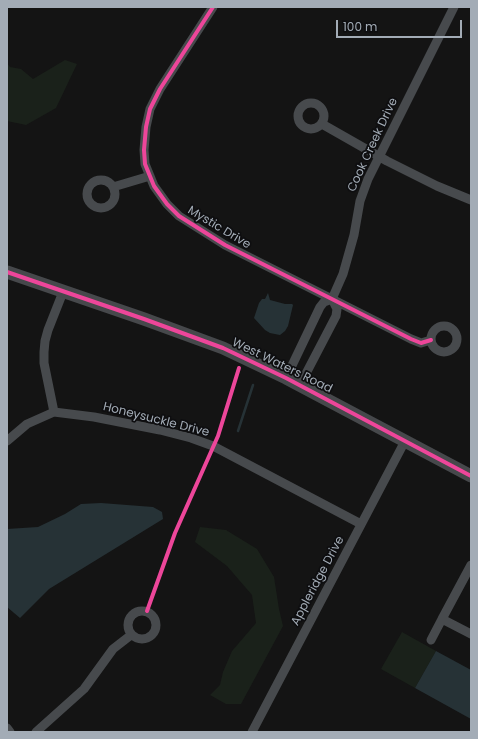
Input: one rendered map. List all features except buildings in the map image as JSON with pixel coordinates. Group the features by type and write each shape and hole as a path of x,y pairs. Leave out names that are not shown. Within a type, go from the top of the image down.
{"street":[{"name":"Mystic Drive","path":"213,7 160,89 150,108 146,127 144,150 145,164 154,186 167,204 179,216 225,245 411,339 421,343 431,340"},
{"name":"Cook Creek Drive","path":"286,378 320,307 324,302 332,299 343,274 352,242 360,201 368,179 454,7"},
{"path":"322,124 379,157 437,186 471,200"},
{"path":"113,188 150,176"},
{"name":"West Waters Road","path":"7,272 223,348 300,385 471,476"},
{"path":"7,441 27,424 54,412 44,363 44,352 48,330 62,292"},
{"path":"300,385 336,316 337,309 332,299"},
{"name":"Honeysuckle Drive","path":"54,412 94,417 191,438 213,446 361,524"},
{"name":"Appleridge Drive","path":"252,732 405,441"},
{"path":"431,640 471,565"},
{"path":"442,619 471,634"},
{"path":"36,732 84,689 113,649 131,635"},
{"path":"7,728 10,732"}],"shaded area":[{"path":"65,60 77,64 56,108 26,125 7,121 7,63 10,67 21,69 33,79"},
{"path":"268,293 270,300 293,305 288,326 280,335 270,333 265,330 254,318 259,303 262,299 265,299"},
{"path":"101,503 153,507 162,512 163,519 49,589 20,618 7,607 7,529 38,527 65,514 81,504"},
{"path":"200,527 226,530 257,549 274,577 283,626 241,704 226,704 210,695 220,685 223,672 232,651 256,623 252,595 227,566 195,542"},
{"path":"402,632 436,651 415,688 381,669"},
{"path":"436,651 471,670 471,719 415,688"}],"waterway":[{"path":"238,431 253,385"}],"cycle path":[{"path":"213,7 160,89 150,109 146,127 144,150 145,164 154,186 167,204 179,216 225,245 411,339 421,343 431,340"},
{"path":"7,272 223,348 286,378 471,476"},
{"path":"147,611 175,533 218,436 239,368"}]}
